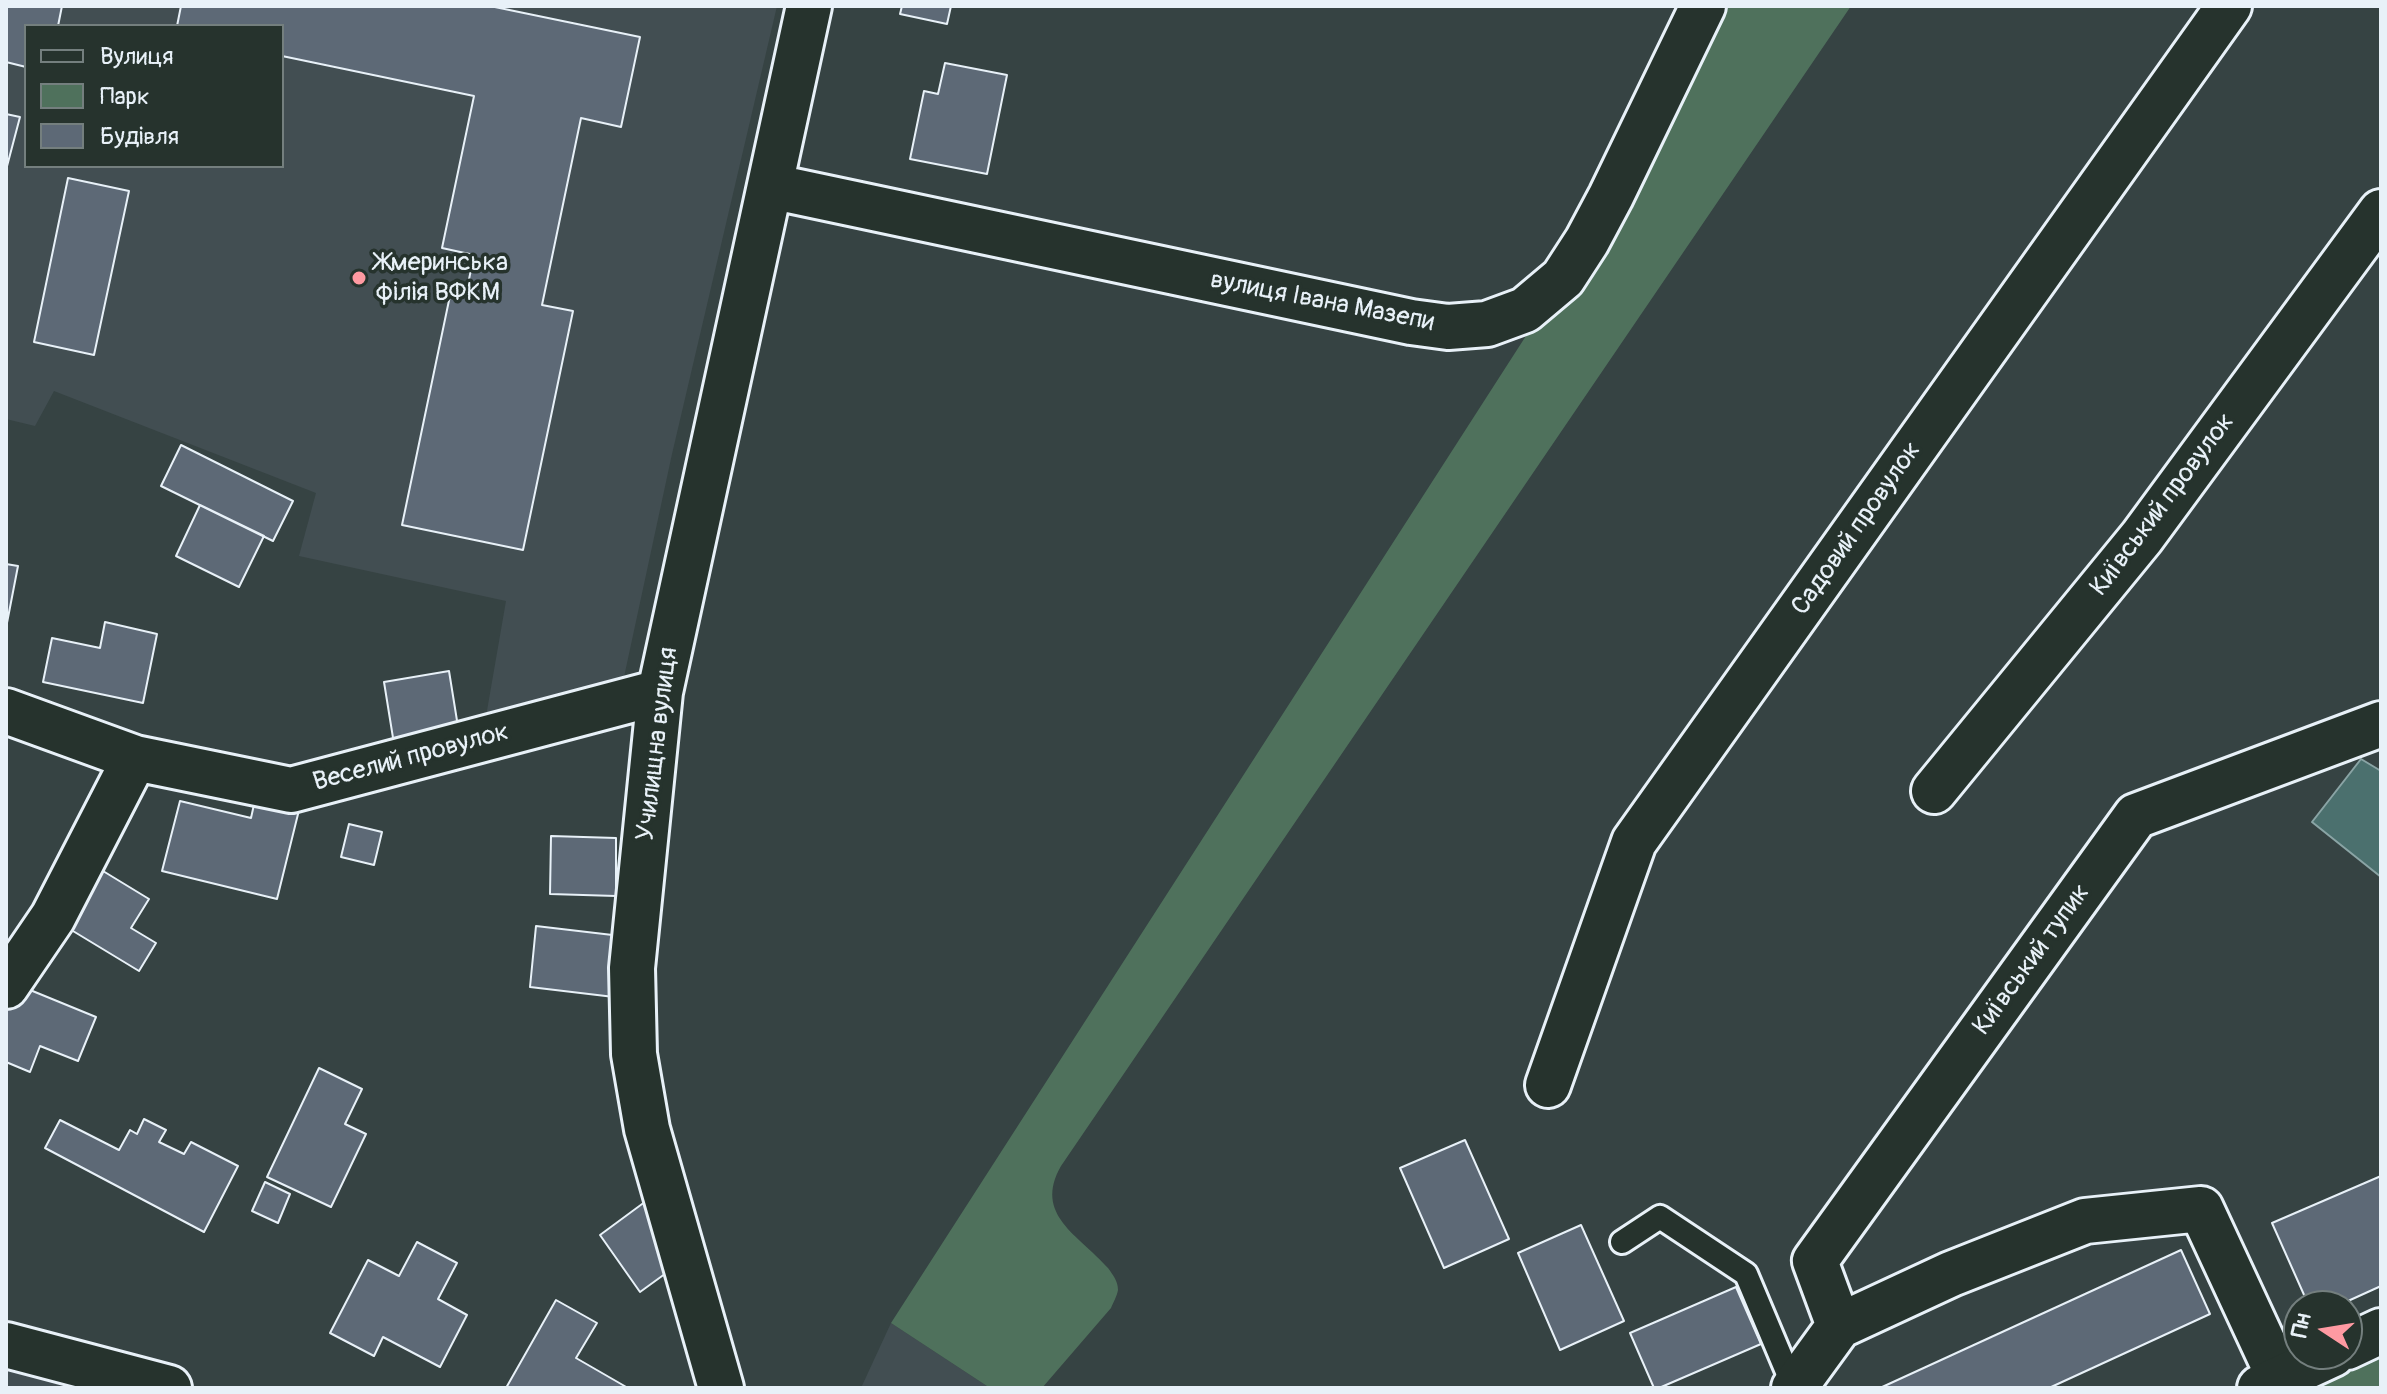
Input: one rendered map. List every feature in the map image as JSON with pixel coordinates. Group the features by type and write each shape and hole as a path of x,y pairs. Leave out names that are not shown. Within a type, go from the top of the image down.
{"street":[{"name":"Училищна вулиця","path":"721,1388 647,1129 634,1054 632,968 660,692 809,6"},
{"name":"вулиця Івана Мазепи","path":"770,186 1411,322 1448,327 1487,324 1525,310 1563,278 1611,196 1703,6"},
{"name":"Садовий провулок","path":"1548,1085 1634,842 2229,6"},
{"name":"Київський провулок","path":"1934,791 2142,537 2381,212"},
{"name":"Веселий провулок","path":"6,711 135,758 291,790 660,692"},
{"name":"Київський тупик","path":"1839,1326 1815,1261 2136,816 2381,724"},
{"path":"6,986 53,917 135,758"},
{"path":"1794,1388 1839,1326 1951,1274 2085,1221 2201,1209 2270,1384 2299,1370"},
{"path":"6,1345 169,1388"}],"lane":[{"path":"1622,1242 1660,1217 1746,1274 1794,1388"}],"shaded area":[{"name":"Жмеринська філія ВФКМ","path":"6,6 777,6 672,454 624,677 484,728 506,601 299,556 316,493 54,391 35,426 6,419"},
{"path":"891,1323 990,1388 861,1388"},
{"path":"6,1345 169,1388 6,1388"}],"green space":[{"path":"1703,6 1851,6 1061,1166 1052,1198 1056,1211 1063,1223 1115,1278 1118,1290 1111,1308 1042,1388 990,1388 891,1323 1587,241"},
{"path":"2381,1331 2381,1388 2260,1388 2298,1370 2363,1370 2363,1339"}],"water":[{"path":"2361,759 2381,771 2381,877 2312,822"}],"building":[{"path":"6,6 62,6 58,24 24,24 24,66 6,62"},
{"path":"181,6 490,6 640,37 621,127 581,118 542,305 573,311 523,550 402,525 452,286 467,289 474,255 442,248 474,96 284,56 284,24 177,24"},
{"path":"902,6 951,6 947,24 900,14"},
{"path":"945,63 1007,75 987,174 910,159 924,91 938,94"},
{"path":"6,114 20,117 6,170"},
{"path":"68,178 129,191 94,355 34,342"},
{"path":"181,445 293,501 273,541 161,486"},
{"path":"200,505 264,536 239,587 176,556"},
{"path":"6,564 18,566 6,628"},
{"path":"105,622 157,634 143,703 43,682 52,638 100,648"},
{"path":"449,671 459,733 394,744 384,682"},
{"path":"257,791 301,802 277,899 162,871 180,801 251,818"},
{"path":"349,824 382,832 374,865 341,857"},
{"path":"551,836 616,838 616,896 550,894"},
{"path":"103,871 149,899 131,928 156,943 139,971 68,928"},
{"path":"536,926 621,936 614,997 530,987"},
{"path":"13,983 96,1017 78,1061 40,1046 30,1072 6,1062 6,1001"},
{"path":"319,1068 362,1089 345,1124 366,1134 331,1207 267,1177"},
{"path":"144,1119 166,1130 159,1142 184,1154 191,1142 238,1166 204,1232 45,1148 60,1120 119,1150 130,1130 137,1134"},
{"path":"1465,1140 1509,1239 1444,1268 1400,1168"},
{"path":"2381,1176 2381,1286 2363,1294 2363,1290 2302,1290 2272,1223"},
{"path":"265,1182 290,1194 278,1223 252,1211"},
{"path":"657,1193 680,1263 640,1292 600,1235"},
{"path":"1581,1225 1624,1321 1560,1350 1518,1253"},
{"path":"417,1242 457,1263 438,1299 467,1315 440,1367 383,1337 374,1356 330,1333 368,1260 399,1276"},
{"path":"2181,1250 2210,1314 2049,1388 1880,1388"},
{"path":"1736,1287 1761,1344 1654,1388 1630,1333"},
{"path":"556,1300 597,1323 576,1358 628,1388 506,1388"}],"place":[{"name":"Жмеринська філія ВФКМ","path":"359,278"}]}
